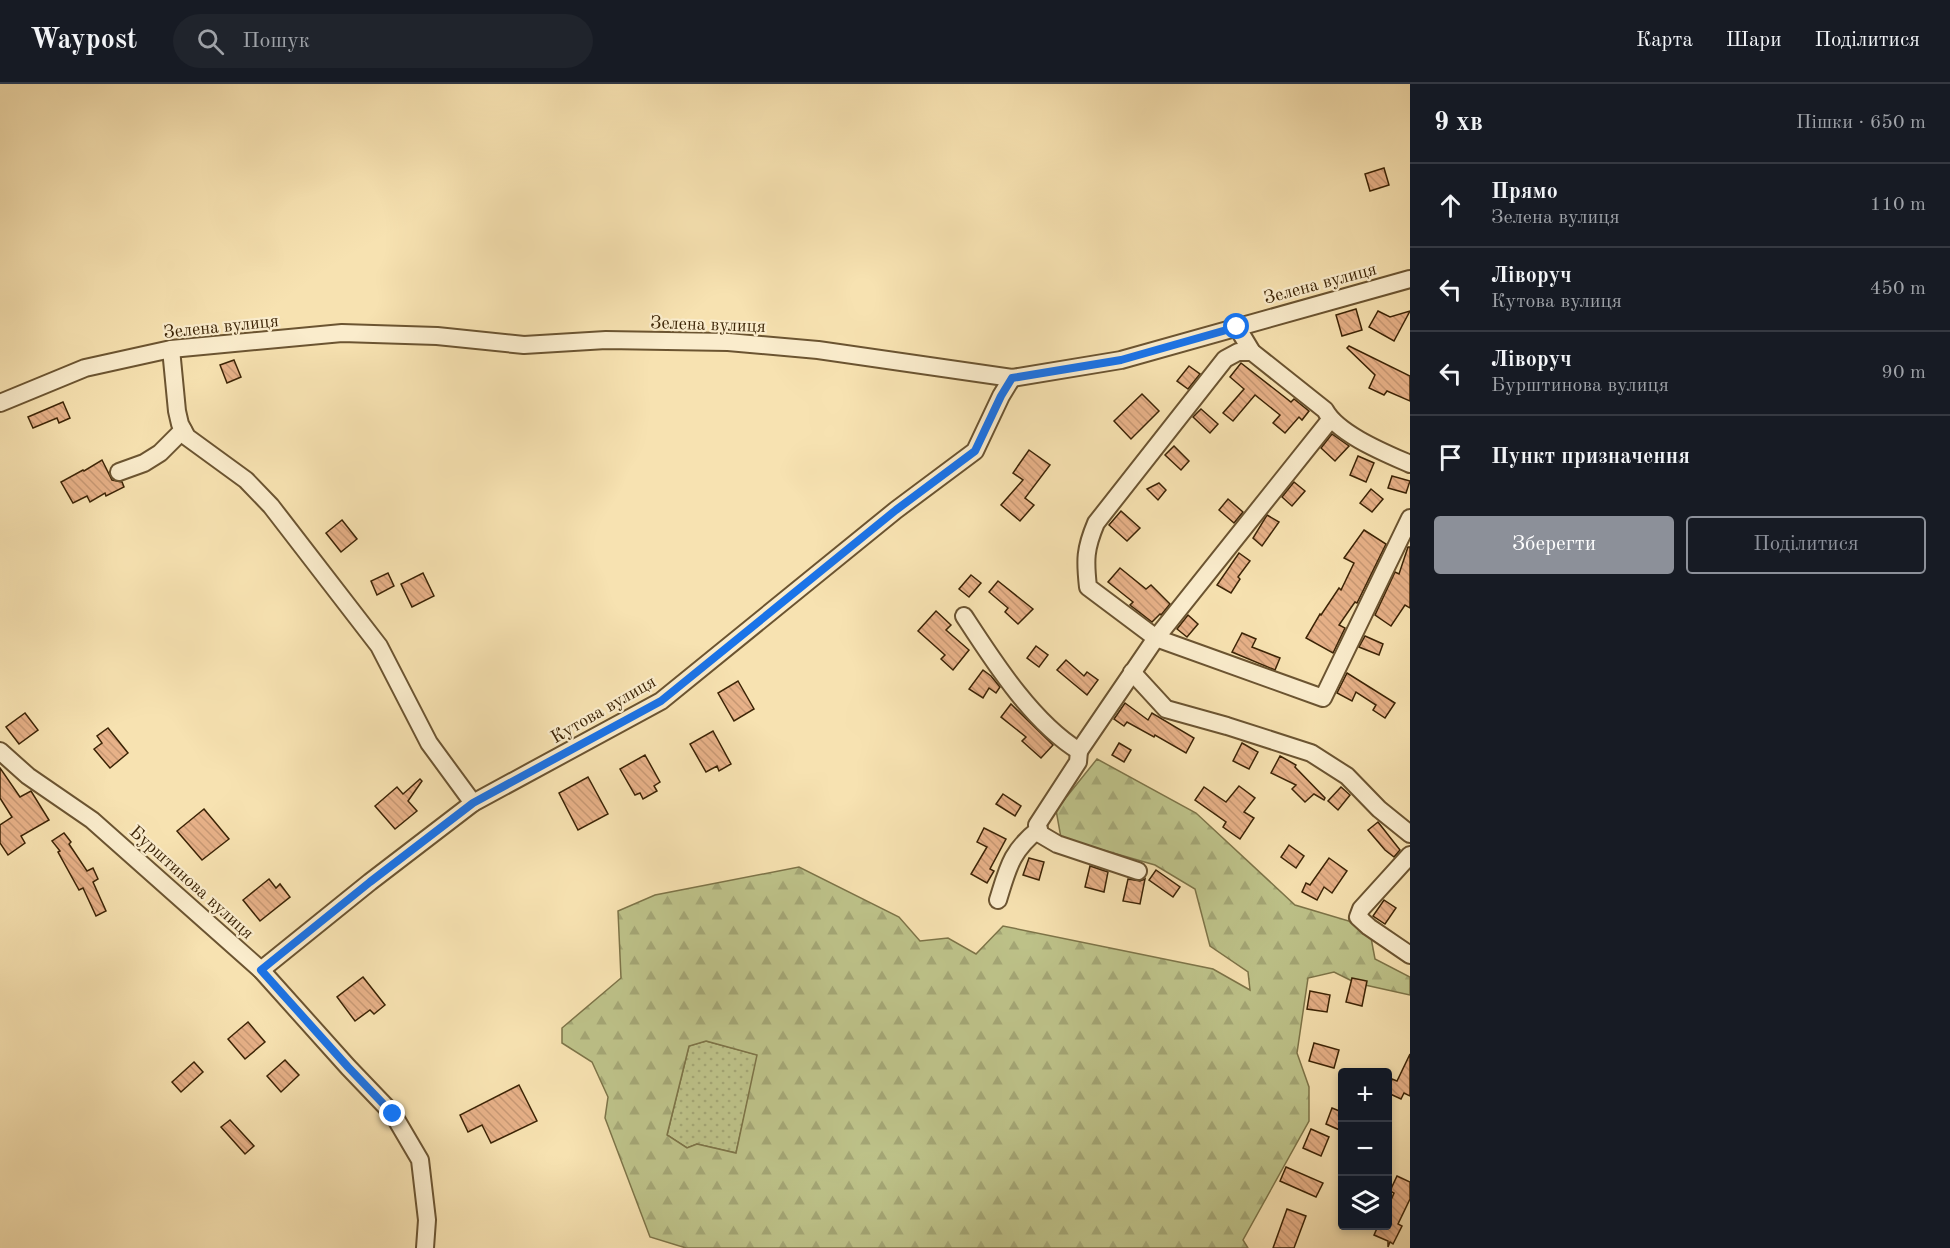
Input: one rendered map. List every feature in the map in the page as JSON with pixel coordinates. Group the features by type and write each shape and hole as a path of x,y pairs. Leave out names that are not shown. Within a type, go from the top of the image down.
{"street":[{"name":"Зелена вулиця","path":"0,403 85,368 171,349 342,333 437,336 524,345 606,340 728,342 818,350 1012,378 1121,360 1410,279"},
{"path":"1237,327 1252,352 1325,410 1330,420 1375,449 1410,464"},
{"path":"171,349 177,411 187,437 246,480 271,506 379,646 429,744 473,803"},
{"path":"1252,352 1238,352 1225,359 1096,523 1088,542 1085,563 1088,587 1156,638 1323,699 1410,518"},
{"name":"Кутова вулиця","path":"261,970 473,803 661,701 896,510 975,451 1012,378"},
{"path":"1138,871 1057,844 1040,834 1037,825 1078,762 1079,751 1156,638 1330,420"},
{"path":"119,472 144,463 160,453 183,430"},
{"path":"964,616 1009,681 1060,740 1079,751"},
{"path":"1132,672 1166,710 1227,726 1311,753 1347,776 1379,809 1410,834"},
{"name":"Бурштинова вулиця","path":"0,751 28,776 92,820 261,970 393,1114 420,1161 427,1220 425,1248"},
{"path":"998,900 1012,858 1025,840 1039,830"},
{"path":"1410,855 1361,909 1358,917 1410,955"}],"green space":[{"path":"1097,759 1196,813 1295,905 1369,927 1375,959 1410,977 1410,995 1356,983 1334,972 1308,978 1297,1053 1309,1087 1309,1121 1243,1240 1248,1248 686,1248 650,1237 605,1118 608,1097 592,1062 562,1043 562,1028 621,978 618,911 655,895 799,867 899,917 920,941 948,938 976,954 1003,926 1213,969 1250,990 1248,972 1210,946 1195,889 1155,865 1061,838 1056,810","holes":["706,1041 757,1055 736,1153 697,1144 687,1148 667,1135 689,1046"]},
{"path":"706,1041 758,1055 736,1153 697,1144 687,1148 667,1135 689,1046"}],"building":[{"path":"1384,168 1389,185 1370,191 1365,174"},
{"path":"1356,309 1362,330 1342,336 1336,315"},
{"path":"1378,311 1390,317 1410,311 1394,341 1369,327"},
{"path":"1349,346 1410,376 1410,401 1387,391 1384,395 1369,388 1375,375 1347,348"},
{"path":"234,360 241,377 227,383 220,365"},
{"path":"1241,363 1291,402 1294,399 1309,411 1302,420 1299,417 1285,433 1273,423 1280,415 1255,395 1233,421 1223,413 1244,389 1230,377"},
{"path":"1189,366 1200,374 1188,389 1177,381"},
{"path":"1142,394 1159,411 1131,439 1114,421"},
{"path":"63,402 70,418 59,423 57,418 33,428 28,417"},
{"path":"1201,409 1218,424 1210,433 1193,417"},
{"path":"1332,434 1349,446 1335,461 1321,448"},
{"path":"1174,446 1189,461 1181,470 1165,455"},
{"path":"1029,450 1050,465 1025,498 1034,505 1020,521 1001,505 1023,480 1013,473"},
{"path":"1358,456 1374,463 1366,482 1350,475"},
{"path":"102,460 112,480 122,482 124,487 106,496 105,493 90,502 87,496 73,503 61,482"},
{"path":"1392,476 1410,481 1406,493 1388,488"},
{"path":"1294,482 1305,491 1292,506 1282,497"},
{"path":"1159,483 1166,490 1158,500 1147,489"},
{"path":"1371,489 1383,499 1372,512 1360,503"},
{"path":"1228,499 1243,512 1234,523 1219,510"},
{"path":"1121,511 1140,528 1127,541 1109,525"},
{"path":"1267,515 1279,522 1262,546 1253,538"},
{"path":"342,520 357,539 341,552 326,533"},
{"path":"1364,530 1386,544 1357,603 1355,602 1339,625 1345,628 1333,653 1306,638 1339,588 1341,590 1354,563 1344,558"},
{"path":"1408,547 1410,547 1410,608 1405,605 1391,626 1375,615 1395,572 1399,574"},
{"path":"1239,553 1250,561 1238,577 1240,579 1231,593 1217,585"},
{"path":"1120,568 1146,589 1151,585 1170,604 1152,622 1130,605 1133,602 1108,582"},
{"path":"388,573 394,586 377,595 371,581"},
{"path":"423,573 434,596 412,607 401,584"},
{"path":"971,575 981,583 969,597 959,589"},
{"path":"998,581 1033,609 1018,624 1005,612 1008,608 989,592"},
{"path":"936,611 951,625 946,630 969,650 953,670 941,659 945,655 918,631"},
{"path":"1188,615 1198,624 1187,637 1177,629"},
{"path":"1242,633 1256,639 1252,647 1280,658 1275,670 1232,652"},
{"path":"1365,636 1383,644 1379,655 1359,647"},
{"path":"1036,646 1048,655 1039,667 1027,658"},
{"path":"1066,660 1084,676 1087,672 1098,680 1087,695 1057,670"},
{"path":"983,670 1000,687 996,693 989,688 983,698 969,689"},
{"path":"1347,673 1395,703 1385,718 1373,710 1376,705 1356,692 1352,701 1337,693"},
{"path":"738,681 754,709 734,721 718,693"},
{"path":"1125,703 1148,720 1152,713 1194,738 1186,753 1155,735 1154,737 1127,722 1124,726 1114,719"},
{"path":"1011,704 1053,745 1041,758 1022,741 1026,737 1001,717"},
{"path":"25,713 38,730 19,744 6,727"},
{"path":"108,728 128,753 110,768 94,749 102,743 97,736"},
{"path":"713,731 731,764 719,771 717,766 706,772 690,744"},
{"path":"1119,743 1131,750 1124,762 1112,755"},
{"path":"1242,743 1258,752 1249,769 1233,761"},
{"path":"645,755 660,782 654,786 657,791 643,799 640,793 635,795 620,769"},
{"path":"1280,756 1296,765 1295,767 1325,798 1324,800 1314,794 1305,802 1292,789 1296,785 1271,773"},
{"path":"0,768 20,797 31,791 49,820 21,836 25,843 8,855 0,843 0,825 12,817 0,798"},
{"path":"588,777 608,814 578,830 559,793"},
{"path":"420,779 422,781 408,801 417,811 395,829 375,806 397,787 403,794"},
{"path":"1239,786 1255,798 1244,812 1254,818 1240,839 1223,827 1226,822 1195,800 1204,787 1226,802"},
{"path":"1341,787 1350,795 1338,810 1328,801"},
{"path":"1003,794 1021,806 1015,816 996,804"},
{"path":"204,809 229,839 202,860 177,831"},
{"path":"1378,822 1400,850 1394,857 1368,830"},
{"path":"984,828 1006,839 990,869 994,871 987,883 971,874 987,847 977,842"},
{"path":"64,833 87,871 93,868 98,879 93,882 106,911 96,916 83,888 79,890 58,852 60,851 52,841"},
{"path":"1289,845 1304,856 1296,868 1281,857"},
{"path":"1029,858 1044,862 1039,880 1023,875"},
{"path":"1329,858 1347,871 1332,893 1324,887 1317,900 1302,892 1306,883 1310,885"},
{"path":"1090,866 1108,872 1104,892 1085,887"},
{"path":"1156,870 1180,887 1173,897 1149,880"},
{"path":"269,879 276,888 280,884 290,897 260,921 243,900"},
{"path":"1128,879 1140,881 1145,879 1140,904 1123,901"},
{"path":"1384,900 1396,908 1385,924 1373,916"},
{"path":"363,977 385,1005 374,1014 370,1010 355,1021 337,997"},
{"path":"1352,978 1367,981 1362,1006 1346,1002"},
{"path":"1310,991 1330,995 1327,1012 1307,1009"},
{"path":"248,1022 265,1042 245,1059 228,1039"},
{"path":"1314,1043 1339,1050 1334,1068 1309,1061"},
{"path":"1410,1054 1410,1096 1404,1093 1401,1099 1392,1095 1392,1079 1397,1081"},
{"path":"285,1060 299,1075 281,1092 267,1076"},
{"path":"194,1062 203,1072 181,1092 172,1082"},
{"path":"519,1085 537,1121 491,1143 482,1125 468,1132 460,1115"},
{"path":"1332,1108 1338,1110 1338,1129 1326,1124"},
{"path":"230,1120 254,1146 245,1154 221,1127"},
{"path":"1311,1129 1329,1137 1321,1156 1303,1148"},
{"path":"1286,1167 1323,1183 1316,1197 1280,1181"},
{"path":"1397,1176 1410,1182 1410,1199 1398,1224 1402,1226 1393,1244 1390,1242 1388,1247 1388,1241 1374,1235 1376,1230 1392,1230 1394,1193 1392,1187"},
{"path":"1287,1209 1306,1216 1294,1248 1273,1248"}],"route":[{"path":"393,1114 261,970 473,803 661,701 896,510 975,451 1012,378 1121,360 1237,327"}]}
